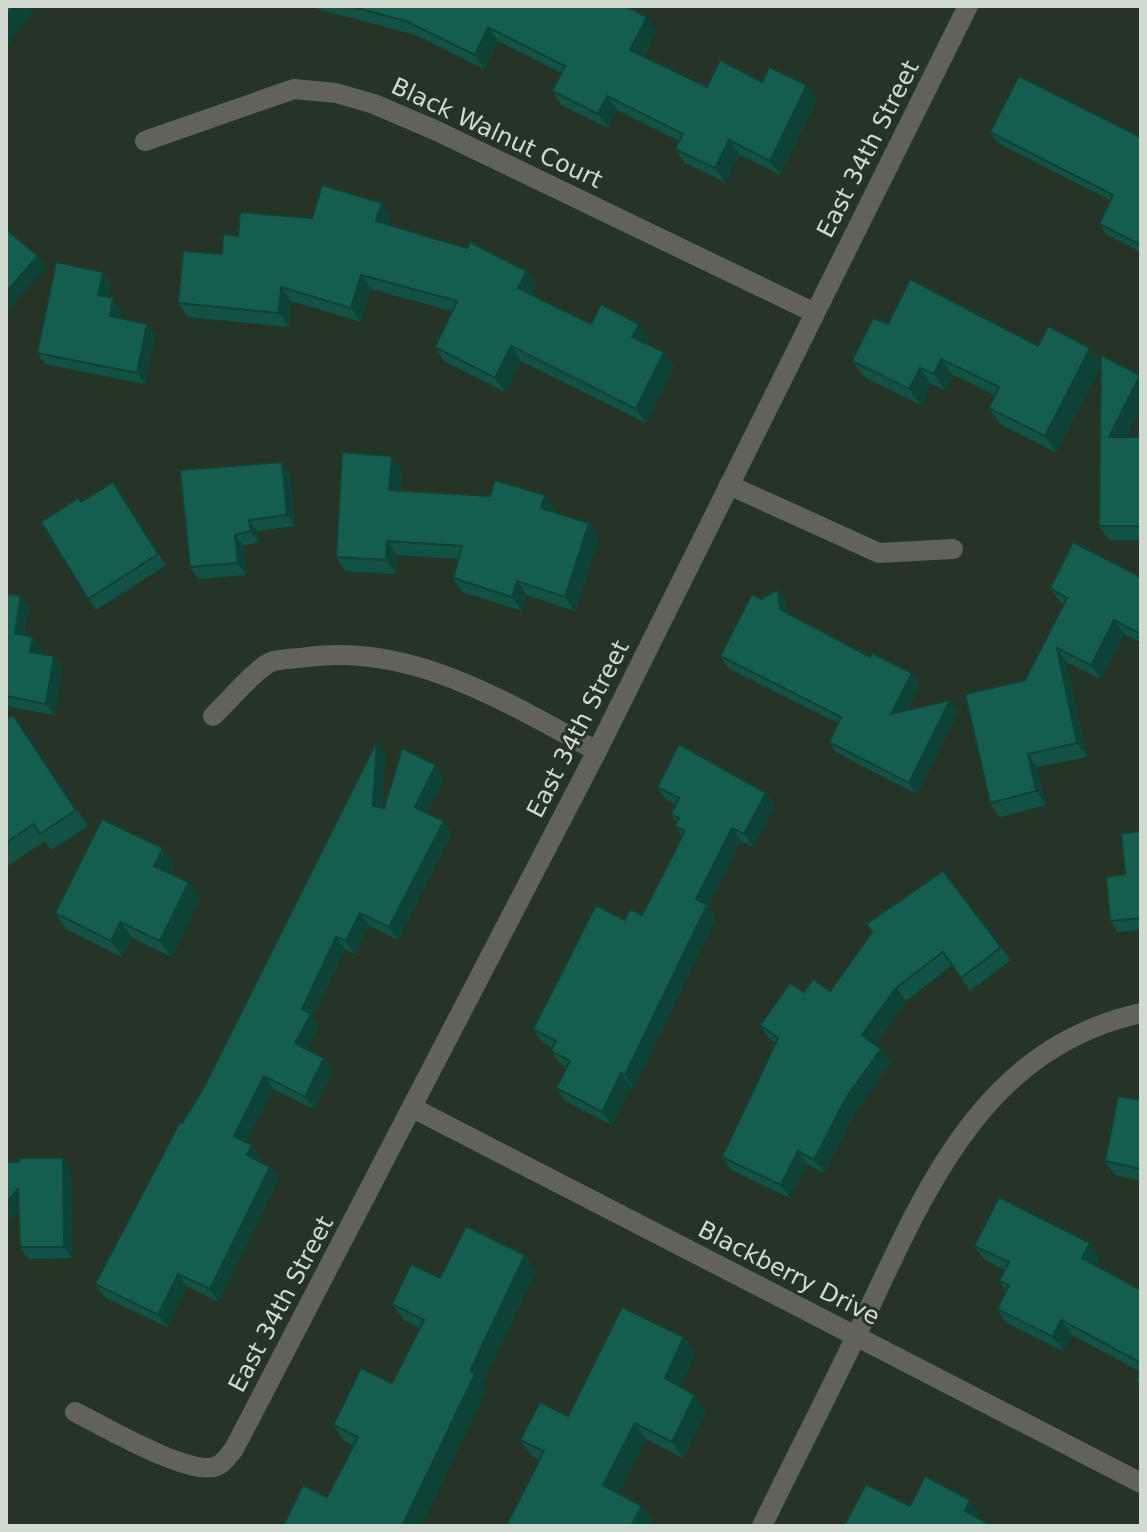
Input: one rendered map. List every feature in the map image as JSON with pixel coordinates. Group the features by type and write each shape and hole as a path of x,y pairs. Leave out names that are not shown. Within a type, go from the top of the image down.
{"street":[{"name":"East 34th Street","path":"75,1412 183,1464 203,1469 218,1466 234,1449 597,751 968,6"},
{"name":"Black Walnut Court","path":"145,141 294,89 336,93 374,104 437,131 815,313"},
{"path":"729,485 879,553 953,549"},
{"path":"213,716 270,662 328,654 379,657 413,663 486,691 597,751"},
{"path":"762,1526 909,1224 937,1170 970,1123 1030,1062 1114,1019 1141,1013"},
{"name":"Blackberry Drive","path":"413,1108 1141,1483"}],"building":[{"path":"349,6 626,6 647,17 630,50 707,87 720,60 762,82 769,67 807,85 770,161 729,140 715,168 675,149 683,134 607,96 598,114 552,91 565,66 488,27 475,55 406,21"},
{"path":"1019,76 1141,137 1141,245 1099,224 1113,195 990,132"},
{"path":"322,185 382,203 376,221 467,248 470,242 527,271 518,288 591,324 601,304 639,324 632,337 664,352 636,409 511,346 495,378 435,347 457,301 361,275 351,308 281,287 279,313 178,303 183,251 222,254 223,234 238,236 240,212 312,218"},
{"path":"6,229 38,256 6,292"},
{"path":"56,262 103,272 98,295 113,298 110,316 147,324 137,373 37,353"},
{"path":"910,279 1038,346 1048,326 1090,348 1045,436 989,408 999,387 941,359 934,374 920,368 909,389 852,361 873,318 888,324"},
{"path":"1101,355 1140,375 1109,437 1141,437 1141,526 1099,526"},
{"path":"342,452 392,456 389,490 490,496 495,480 545,495 541,508 589,523 565,597 517,581 512,597 453,578 462,546 387,541 386,560 336,557"},
{"path":"282,462 287,515 249,520 251,531 235,535 238,563 190,567 180,470"},
{"path":"113,482 158,554 88,599 41,522 78,498 81,502"},
{"path":"1073,542 1141,577 1141,634 1114,620 1091,665 1057,648 1077,743 1028,754 1036,791 990,803 965,694 1025,680 1067,598 1050,588"},
{"path":"778,590 780,609 870,657 872,653 912,673 891,714 950,700 909,783 829,742 841,717 720,656 752,594 761,599"},
{"path":"6,593 21,596 15,633 33,637 30,652 54,656 46,704 6,696"},
{"path":"13,715 76,810 40,834 34,824 6,843 6,720"},
{"path":"377,741 373,806 384,808 402,748 436,765 415,807 444,821 389,927 360,913 346,941 336,937 302,1009 311,1014 295,1043 324,1058 305,1097 264,1076 234,1136 252,1145 247,1155 270,1167 210,1289 178,1274 158,1315 95,1284 180,1122 204,1087"},
{"path":"679,744 766,793 744,834 732,828 696,899 707,905 625,1075 621,1073 602,1112 556,1088 570,1061 551,1051 556,1041 533,1029 596,905 625,920 630,909 642,915 685,831 675,826 679,818 671,814 679,798 657,787"},
{"path":"102,819 163,848 154,866 189,882 160,941 120,922 111,941 55,913"},
{"path":"1141,831 1141,918 1110,921 1106,877 1125,874 1121,833"},
{"path":"943,871 1001,947 961,978 943,952 896,988 862,1035 881,1049 846,1098 814,1160 798,1151 781,1185 722,1157 778,1038 760,1025 790,983 804,992 813,979 830,991 872,932 866,924"},
{"path":"1118,1096 1141,1100 1141,1169 1105,1161"},
{"path":"18,1158 63,1158 64,1247 20,1247 18,1189 6,1203 6,1162 19,1162"},
{"path":"999,1197 1090,1243 1082,1258 1141,1290 1141,1363 1061,1320 1053,1337 997,1309 1009,1285 999,1281 1009,1262 974,1246"},
{"path":"466,1226 525,1255 470,1371 475,1374 402,1526 283,1526 303,1485 327,1497 358,1437 333,1425 361,1368 392,1383 424,1320 392,1304 411,1264 440,1278"},
{"path":"622,1307 684,1337 665,1378 695,1395 672,1442 635,1423 603,1485 642,1506 631,1526 506,1526 544,1451 520,1440 540,1402 568,1416"},
{"path":"925,1476 970,1500 965,1511 993,1526 844,1526 866,1484 910,1506"}]}
